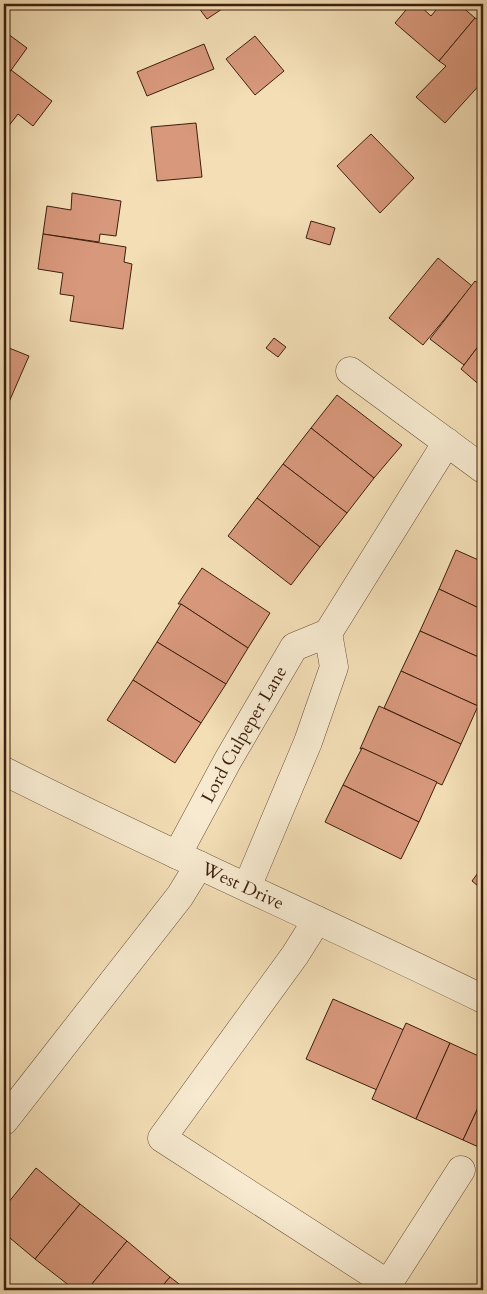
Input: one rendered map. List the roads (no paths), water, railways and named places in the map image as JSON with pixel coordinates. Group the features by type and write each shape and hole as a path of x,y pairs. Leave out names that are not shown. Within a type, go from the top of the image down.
{"street":[{"path":"350,371 483,469"},
{"path":"248,887 308,742 334,668 328,634 447,442"},
{"name":"Lord Culpeper Lane","path":"4,1121 174,903 188,860 228,760 294,647 328,634"},
{"name":"West Drive","path":"4,771 100,820 248,887 483,999"},
{"path":"317,920 296,955 162,1138 388,1284 462,1170"}]}
